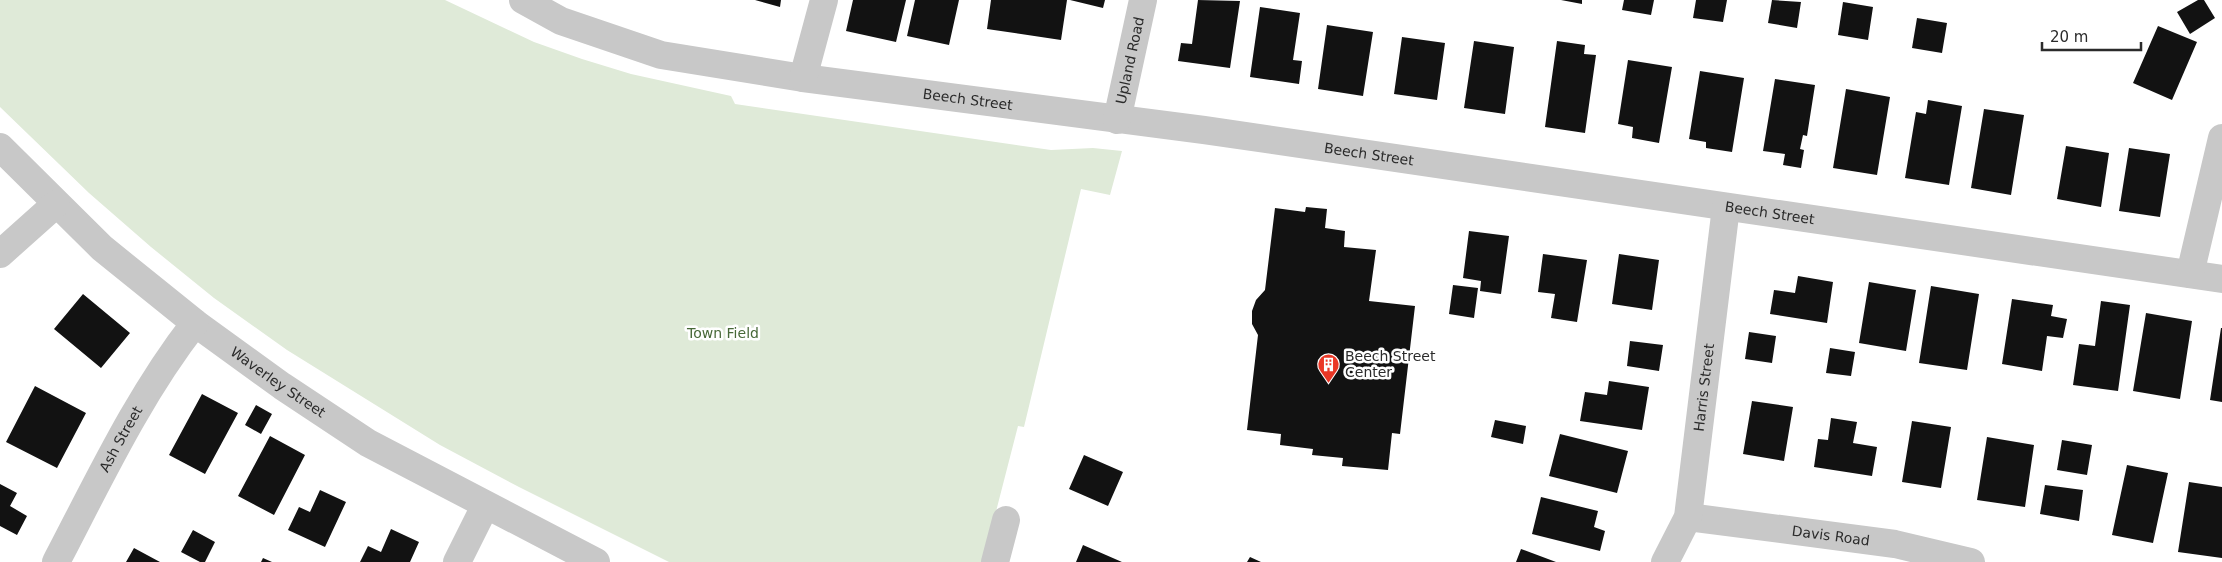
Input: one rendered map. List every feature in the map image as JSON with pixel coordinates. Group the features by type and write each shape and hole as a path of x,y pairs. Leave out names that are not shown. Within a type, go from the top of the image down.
{"street":[{"name":"Beech Street","path":"523,0 561,21 661,55 804,78 1204,130 2222,279"},
{"path":"804,78 824,0"},
{"name":"Upland Road","path":"1117,120 1143,0"},
{"path":"2190,274 2222,138"},
{"name":"Waverley Street","path":"0,147 102,248 195,323 326,417 368,443 485,506 596,562"},
{"path":"0,254 56,204"},
{"name":"Harris Street","path":"1665,562 1688,517 1726,207"},
{"name":"Ash Street","path":"56,562 143,398 176,347 195,323"},
{"path":"457,562 485,506"},
{"name":"Davis Road","path":"1688,517 1895,544 1971,562"},
{"path":"995,562 1006,520"}],"green space":[{"name":"Town Field","path":"0,0 445,0 534,42 631,74 731,96 735,104 1051,150 1093,148 1122,151 1110,195 1081,189 1024,427 1018,426 983,562 669,562 440,445 287,350 214,298 89,193 0,107"}],"building":[{"path":"755,0 781,0 780,7"},
{"path":"853,0 906,0 896,42 846,31"},
{"path":"915,0 959,0 949,45 907,36"},
{"path":"991,0 1067,0 1061,40 987,29"},
{"path":"1070,0 1105,0 1103,8"},
{"path":"1198,0 1240,1 1230,68 1178,61 1181,43 1192,44"},
{"path":"1561,0 1582,0 1582,4"},
{"path":"1624,0 1654,0 1651,15 1622,10"},
{"path":"1696,0 1727,0 1723,22 1693,18"},
{"path":"1772,0 1801,2 1797,28 1768,23"},
{"path":"2198,0 2204,0 2215,18 2190,34 2177,12"},
{"path":"1843,2 1873,7 1868,40 1838,35"},
{"path":"1260,7 1300,13 1293,60 1302,61 1299,84 1250,77"},
{"path":"1917,18 1947,23 1942,53 1912,48"},
{"path":"1327,25 1373,32 1363,96 1318,89"},
{"path":"2158,26 2197,42 2172,100 2133,83"},
{"path":"1402,37 1445,43 1437,100 1394,94"},
{"path":"1474,41 1514,47 1505,114 1464,108"},
{"path":"1557,41 1585,45 1584,54 1596,55 1585,133 1545,127"},
{"path":"1628,60 1672,67 1659,143 1632,138 1633,127 1618,124"},
{"path":"1700,71 1744,78 1732,152 1706,148 1706,142 1689,139"},
{"path":"1775,79 1815,85 1807,136 1803,135 1800,149 1804,150 1801,168 1783,165 1785,154 1763,151"},
{"path":"1846,89 1890,97 1877,175 1833,168"},
{"path":"1928,100 1962,106 1949,185 1905,178 1916,112 1926,114"},
{"path":"1984,109 2024,115 2011,195 1971,188"},
{"path":"2066,146 2109,153 2101,207 2057,199"},
{"path":"2129,148 2170,154 2160,217 2119,211"},
{"name":"Beech Street Center","path":"1306,207 1327,209 1325,228 1345,231 1344,247 1376,250 1369,301 1415,306 1400,434 1392,433 1388,470 1342,466 1343,458 1312,455 1313,449 1280,445 1281,434 1247,430 1258,335 1252,324 1252,311 1256,300 1265,290 1275,208 1305,212"},
{"path":"1469,231 1509,236 1501,294 1480,291 1481,281 1463,278"},
{"path":"1543,254 1587,260 1577,322 1551,318 1555,294 1538,292"},
{"path":"1619,254 1659,260 1652,310 1612,304"},
{"path":"1798,276 1833,282 1827,323 1770,314 1774,290 1795,293"},
{"path":"1869,282 1916,290 1906,351 1859,343"},
{"path":"1453,285 1478,288 1474,318 1449,314"},
{"path":"1931,286 1979,294 1967,370 1919,363"},
{"path":"83,294 130,333 101,368 54,329"},
{"path":"2012,299 2053,305 2051,316 2067,319 2063,338 2047,336 2042,371 2002,364"},
{"path":"2101,301 2130,305 2118,391 2073,385 2079,344 2095,346"},
{"path":"2146,313 2192,321 2180,399 2133,391"},
{"path":"2222,328 2222,402 2210,400"},
{"path":"1749,332 1776,336 1772,363 1745,359"},
{"path":"1630,341 1663,345 1659,371 1627,366"},
{"path":"1830,348 1855,352 1851,376 1826,373"},
{"path":"1609,381 1649,387 1642,430 1580,421 1585,392 1607,395"},
{"path":"35,386 86,413 57,468 6,442"},
{"path":"202,394 238,413 205,474 169,455"},
{"path":"1752,401 1793,407 1784,461 1743,454"},
{"path":"256,405 272,414 261,434 245,425"},
{"path":"1831,418 1857,422 1853,443 1877,447 1872,476 1814,467 1818,439 1828,440"},
{"path":"1495,420 1526,426 1523,444 1491,437"},
{"path":"1912,421 1951,427 1941,488 1902,482"},
{"path":"1560,434 1628,451 1617,493 1549,476"},
{"path":"270,436 305,455 274,515 238,496"},
{"path":"1987,437 2034,445 2025,507 1977,500"},
{"path":"2062,440 2092,445 2087,475 2057,470"},
{"path":"1084,455 1123,472 1108,506 1069,489"},
{"path":"2127,465 2168,473 2153,543 2112,535"},
{"path":"2189,482 2222,487 2222,558 2178,552"},
{"path":"0,484 17,493 10,506 27,516 17,535 0,526"},
{"path":"2045,485 2083,490 2079,521 2040,514"},
{"path":"320,490 346,502 325,547 288,530 299,507 310,512"},
{"path":"1541,497 1598,511 1594,527 1605,531 1600,551 1532,534"},
{"path":"391,529 419,542 410,562 360,562 368,546 381,552"},
{"path":"193,530 215,542 205,562 200,562 181,552"},
{"path":"1083,545 1122,562 1076,562"},
{"path":"134,548 160,562 126,562"},
{"path":"1521,549 1556,562 1516,562"},
{"path":"1250,557 1261,562 1247,562"},
{"path":"263,558 272,562 261,562"}],"place":[{"name":"Beech Street Center","path":"1329,383"}]}
